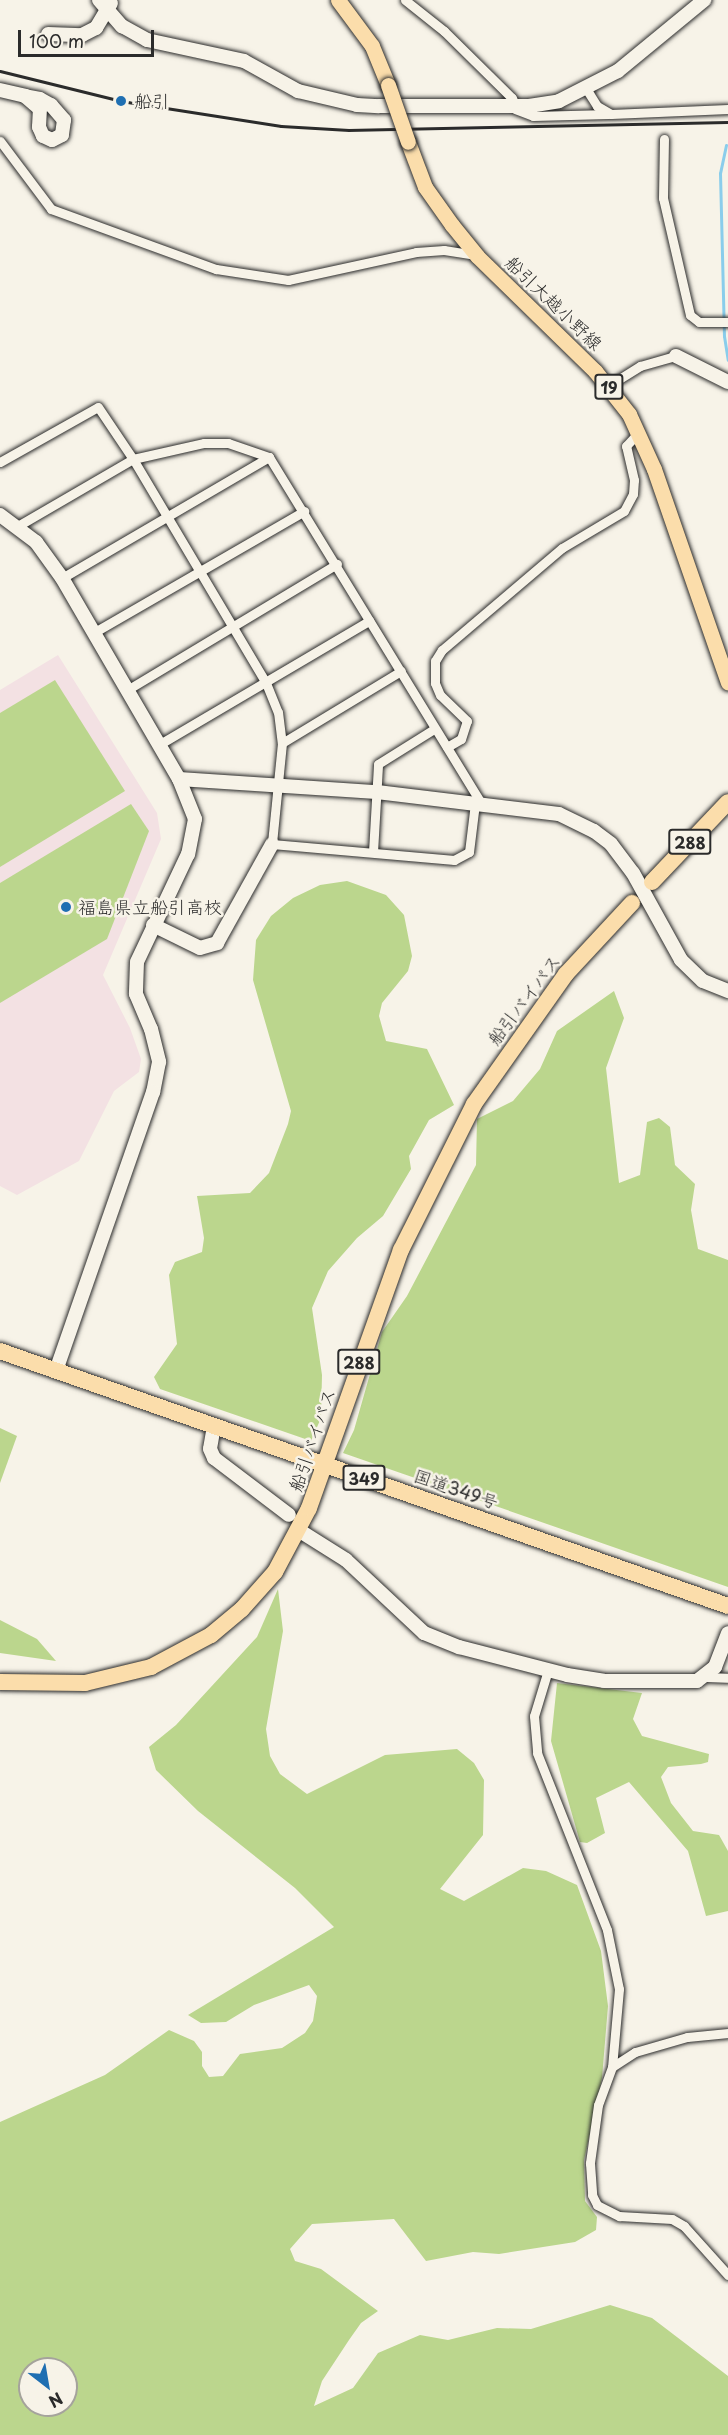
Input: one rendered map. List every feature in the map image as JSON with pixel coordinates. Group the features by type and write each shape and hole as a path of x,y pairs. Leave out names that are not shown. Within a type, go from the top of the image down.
{"highway":[{"name":"288","path":"652,882 728,802"},
{"name":"船引バイパス","path":"0,1682 85,1683 151,1668 182,1654 242,1609 275,1572 300,1531 401,1250 474,1104 566,974 632,903"},
{"name":"国道349号","path":"0,1351 728,1606"}],"main road":[{"name":"船引大越小野線","path":"338,0 372,46 431,196 477,256 608,386 638,433 728,683"}],"street":[{"path":"405,0 444,31 512,98 511,105"},
{"path":"48,34 82,35 96,28 106,3 135,36 244,61 298,91 357,105 511,105 559,101 586,90 618,71 704,0"},
{"path":"0,90 25,96"},
{"path":"586,90 597,106 611,114"},
{"path":"511,105 533,116 728,109"},
{"path":"663,139 663,198 690,315 699,322 728,322"},
{"path":"0,141 51,208 216,269 288,280 416,252 444,250 477,256"},
{"path":"608,386 640,366 676,356 728,382"},
{"path":"0,462 98,407 133,459 266,683 278,712 282,743 272,844 217,943 200,948 153,925"},
{"path":"447,747 461,739 467,721 440,695 435,683 435,661 442,650 562,548 624,511 633,494 634,480 626,446 638,433"},
{"path":"16,527 133,459 204,443 228,443 269,457 447,747 478,803 469,852 454,860 272,844"},
{"path":"62,578 269,457"},
{"path":"93,633 304,512"},
{"path":"0,514 36,542 62,578 179,778 195,819 194,833 142,947 135,977 136,994 151,1029 159,1062 153,1092 56,1371"},
{"path":"127,690 336,564"},
{"path":"160,744 369,621"},
{"path":"282,743 400,671"},
{"path":"373,852 378,764 434,729"},
{"path":"179,778 377,792 559,813 594,831 623,857 686,965 703,981 728,991"},
{"path":"214,1426 210,1442 214,1458 289,1515"},
{"path":"300,1531 346,1560 424,1633 459,1647 548,1670 614,1682 686,1683 705,1677 728,1678"},
{"path":"705,1677 715,1667 728,1633"},
{"path":"548,1670 534,1716 537,1754 607,1930 620,1989 612,2067 598,2105 590,2163 592,2195 597,2205 619,2216 672,2219 684,2226 728,2275"},
{"path":"612,2067 635,2052 687,2037 728,2033"}],"shaded area":[{"name":"福島県立船引高校","path":"58,655 157,813 161,839 103,975 130,1028 141,1059 139,1072 114,1091 79,1161 17,1195 0,1186 0,690"}],"green space":[{"path":"55,680 125,791 0,867 0,713"},
{"path":"131,804 149,831 107,939 0,1003 0,883"},
{"path":"347,881 386,895 404,915 412,956 408,971 382,1003 379,1016 386,1041 427,1049 454,1105 429,1120 409,1156 411,1169 383,1216 357,1238 328,1271 312,1308 322,1375 321,1418 311,1441 160,1389 154,1377 177,1344 169,1275 175,1262 202,1252 204,1238 197,1196 250,1193 269,1173 288,1124 291,1111 253,980 256,940 271,916 293,898 320,885"},
{"path":"614,991 624,1018 606,1068 619,1183 640,1175 647,1122 659,1118 670,1127 675,1165 695,1184 691,1210 698,1249 728,1260 728,1587 343,1453 354,1430 382,1332 407,1296 476,1165 477,1119 513,1101 540,1069 557,1031"},
{"path":"0,1428 17,1436 0,1483"},
{"path":"278,1589 283,1631 266,1729 270,1756 280,1774 307,1794 385,1755 457,1749 474,1763 484,1780 483,1835 440,1889 464,1901 523,1868 546,1871 577,1885 601,1951 608,2006 602,2078 584,2160 585,2201 597,2217 596,2230 575,2242 499,2254 473,2252 426,2261 394,2219 312,2224 290,2249 295,2261 321,2269 378,2311 361,2323 349,2340 322,2381 314,2406 353,2388 378,2353 420,2335 448,2340 497,2328 531,2329 610,2305 652,2318 728,2376 728,2435 0,2435 0,2122 105,2075 169,2030 194,2041 202,2052 202,2066 209,2077 223,2076 240,2054 282,2048 305,2033 313,2021 317,1996 309,1985 254,2005 226,2022 201,2023 188,2015 334,1927 295,1888 198,1811 156,1770 149,1747 176,1725 257,1637"},
{"path":"0,1620 37,1639 56,1661 0,1653"},
{"path":"557,1683 642,1693 633,1719 642,1736 709,1754 708,1762 668,1767 661,1777 671,1803 693,1831 719,1835 728,1851 728,1911 706,1916 688,1851 629,1782 596,1798 605,1833 587,1843 580,1842 551,1741"}],"waterway":[{"path":"726,145 720,173 724,336 728,360"}],"railway":[{"path":"0,71 121,101 281,126 349,130 728,122"}],"place":[{"name":"船引","path":"121,101"},
{"name":"福島県立船引高校","path":"66,907"}]}
